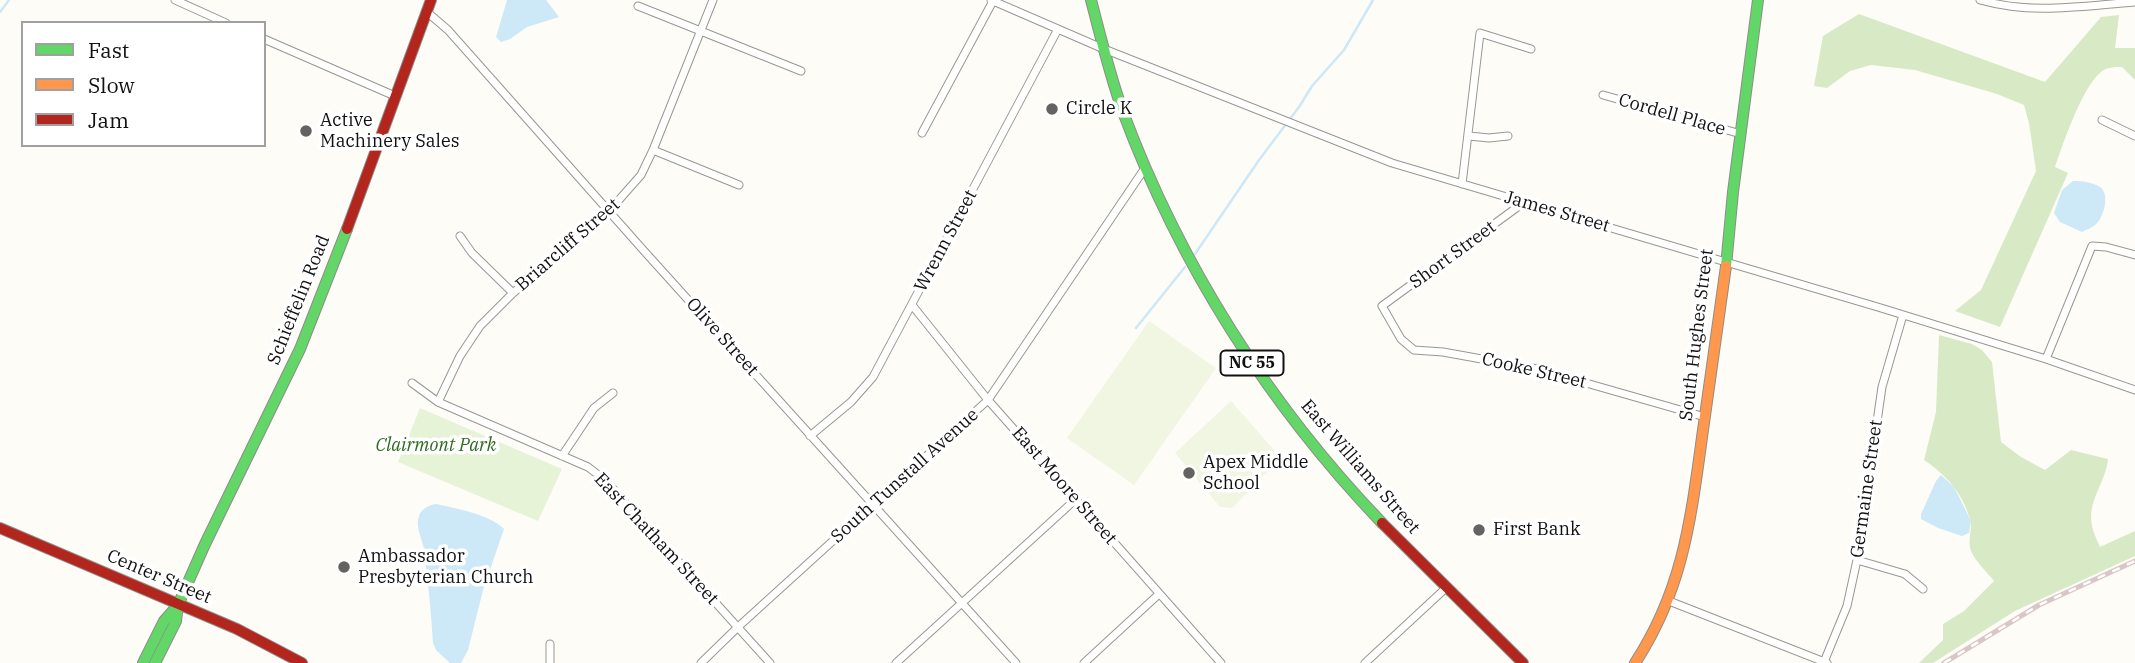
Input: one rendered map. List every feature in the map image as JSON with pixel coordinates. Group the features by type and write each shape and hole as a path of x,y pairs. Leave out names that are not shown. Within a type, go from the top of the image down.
{"street":[{"path":"175,0 222,21"},
{"name":"Schieffelin Road","path":"178,605 233,484 300,349 334,265 431,0"},
{"name":"Briarcliff Street","path":"438,402 473,334 513,293 610,210 641,174 713,0"},
{"path":"922,133 992,0"},
{"name":"James Street","path":"992,0 1104,49 1373,156 1903,315 2046,359 2135,390"},
{"name":"East Williams Street","path":"1091,0 1123,112 1146,167 1191,264 1235,338 1333,468 1523,663"},
{"name":"South Hughes Street","path":"1635,663 1658,627 1686,545 1726,263 1758,0"},
{"path":"1980,0 2021,9 2135,2"},
{"path":"638,6 801,71"},
{"name":"Olive Street","path":"428,12 448,30 1016,663"},
{"name":"Wrenn Street","path":"810,436 863,391 873,377 1058,29"},
{"path":"1462,184 1480,33 1531,49"},
{"path":"266,40 395,96"},
{"name":"Cordell Place","path":"1603,95 1741,134"},
{"path":"2102,120 2135,136"},
{"path":"1469,136 1508,136"},
{"path":"653,150 738,186"},
{"name":"South Tunstall Avenue","path":"701,663 737,627 988,400 1146,167"},
{"name":"Short Street","path":"1382,306 1523,203"},
{"path":"460,236 472,253 513,293"},
{"path":"2046,359 2092,246 2135,255"},
{"name":"East Moore Street","path":"912,305 988,400 1221,663"},
{"name":"Cooke Street","path":"1382,306 1401,339 1414,350 1443,352 1537,369 1705,417"},
{"name":"Germaine Street","path":"1826,662 1847,606 1857,560 1882,387 1903,315"},
{"name":"East Chatham Street","path":"412,383 438,402 588,467 605,480 770,663"},
{"path":"562,456 594,408 614,393"},
{"path":"896,663 1076,499"},
{"name":"Center Street","path":"0,528 252,636 302,663"},
{"path":"1857,560 1905,574 1923,589"},
{"path":"1364,663 1447,587"},
{"path":"1084,663 1160,594"},
{"path":"1669,601 1826,662"},
{"path":"143,663 164,621 178,605"},
{"path":"155,663 176,621 178,605"},
{"path":"550,663 551,643"}],"green space":[{"path":"1859,14 2045,82 2101,17 2119,15 2115,48 2135,48 2135,80 2122,67 2106,69 2094,79 2080,103 2055,167 2068,173 2000,327 1955,311 1981,290 2036,171 2024,105 1997,94 1915,70 1871,65 1850,71 1827,88 1814,86 1823,36"},
{"path":"1149,321 1216,368 1134,485 1067,438"},
{"path":"1939,335 1972,344 1982,350 1992,362 2001,442 2021,457 2045,470 2071,450 2108,459 2092,508 2093,530 2100,547 2135,531 2135,556 2015,611 1933,663 1919,663 1943,640 1943,624 1964,611 1994,581 1971,551 1971,523 1963,500 1946,478 1924,460 1936,412"},
{"path":"1231,401 1281,458 1232,508 1220,507 1175,453"},
{"name":"Clairmont Park","path":"420,408 562,469 538,521 398,462"}],"water":[{"path":"507,0 546,0 559,17 527,27 501,42 496,37"},
{"path":"2073,181 2097,185 2105,195 2100,220 2082,232 2060,222 2054,213 2062,190"},
{"path":"1941,475 1954,487 1971,521 1969,533 1962,536 1921,519"},
{"path":"436,504 482,516 504,529 483,590 468,650 461,663 450,663 436,650 433,643 424,549 418,524 422,511"}],"waterway":[{"path":"0,12 9,0"},
{"path":"1195,254 1312,86 1344,50 1373,0"},
{"path":"1136,328 1185,267"}],"railway":[{"path":"1944,663 2039,605 2135,561"}],"traffic: fast":[{"path":"1091,0 1123,112 1146,169 1200,278 1265,381 1302,431 1382,523"},
{"path":"1726,266 1758,0"},
{"path":"155,663 176,621 178,605 205,544 300,349 347,229"},
{"path":"143,663 164,621 178,605"}],"traffic: slow":[{"path":"1635,663 1665,607 1683,551 1694,493 1726,266"}],"traffic: jam":[{"path":"347,229 431,0"},
{"path":"1382,523 1523,663"},
{"path":"0,528 237,629 302,663"}],"place":[{"name":"Circle K","path":"1052,109"},
{"name":"Active Machinery Sales","path":"306,131"},
{"name":"Apex Middle School","path":"1189,473"},
{"name":"First Bank","path":"1479,530"},
{"name":"Ambassador Presbyterian Church","path":"344,567"}]}
